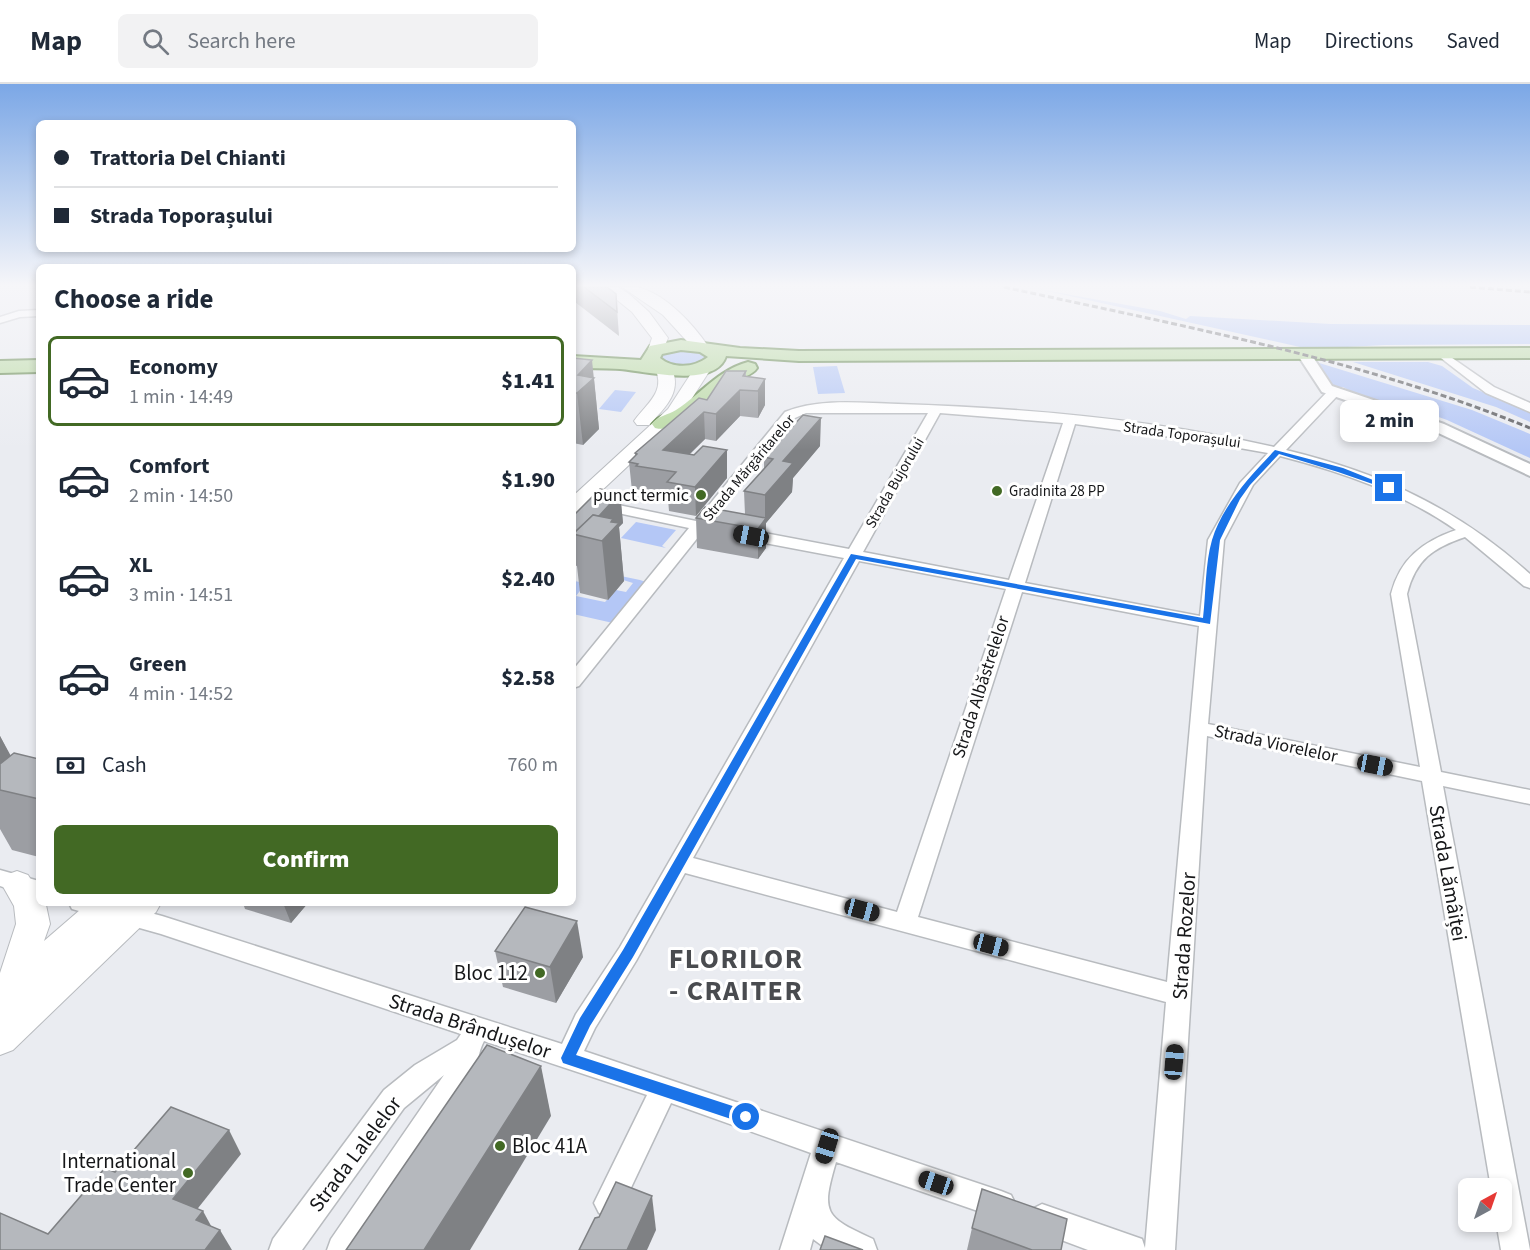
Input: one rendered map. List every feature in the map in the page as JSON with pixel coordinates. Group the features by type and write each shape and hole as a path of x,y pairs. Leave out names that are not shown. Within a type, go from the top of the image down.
{"main road":[{"path":"576,497 662,401 668,390 667,374 651,350 649,341"},
{"path":"696,341 705,356"},
{"path":"714,341 764,355"},
{"path":"576,357 651,350 674,345 705,356 786,361 1445,356 1469,353"},
{"path":"576,362 625,363 651,350"},
{"path":"597,356 651,350 684,370 705,356 1530,353"},
{"path":"576,497 662,424 687,396 705,356"},
{"path":"662,424 683,414 727,378 740,371 786,361"},
{"path":"0,367 36,366"},
{"path":"6,996 33,924 30,905 19,884"},
{"path":"6,996 114,907"},
{"path":"0,1039 114,907"}],"street":[{"path":"1445,356 1490,390 1526,405"},
{"path":"1306,357 1327,389 1438,427 1530,471"},
{"name":"Strada Rozelor","path":"1160,1250 1198,728 1216,540 1236,499 1247,483 1334,392"},
{"name":"Strada Mărgăritarelor","path":"576,678 773,435 790,415 798,410"},
{"name":"Strada Toporașului","path":"798,410 936,410 1070,420 1215,438 1277,452 1341,470 1389,488 1425,505 1467,531 1530,583"},
{"name":"Strada Bujorului","path":"568,1058 585,1022 628,954 936,410"},
{"name":"Strada Albăstrelelor","path":"905,922 1070,420"},
{"name":"Strada Mărgăritarelor","path":"576,498 700,526 854,556"},
{"name":"Strada Lămâiței","path":"1467,531 1439,542 1420,553 1406,569 1399,594 1516,1250"},
{"path":"854,556 1207,622"},
{"name":"Strada Viorelelor","path":"1198,728 1530,797"},
{"path":"680,863 1180,996"},
{"name":"Strada Brândușelor","path":"114,907 472,1038 568,1058 1131,1250"},
{"name":"Strada Lalelelor","path":"284,1250 394,1099 424,1073 472,1038"},
{"name":"Strada Lalelelor","path":"342,1250 463,1069 472,1038"},
{"path":"596,1230 664,1089"},
{"path":"795,1250 827,1146"},
{"path":"812,1194 821,1227 836,1238 862,1250"}],"shaded area":[{"path":"1275,341 1530,341 1530,344 1385,345 1309,349"},
{"path":"680,349 699,351 705,358 695,364 684,366 662,360 663,354"},
{"path":"1316,362 1472,410 1530,434 1530,458 1447,420 1408,406 1398,406 1356,394 1343,387 1333,387"},
{"path":"1353,362 1428,362 1442,366 1473,388 1530,412 1530,422 1496,407"},
{"path":"837,366 845,393 818,394 813,367"},
{"path":"615,390 636,392 621,412 599,409"},
{"path":"636,522 676,530 662,546 666,548 621,538"},
{"path":"587,569 646,582 613,623 576,615 576,596 605,602 616,590 626,592 633,583"},
{"path":"576,581 586,583 576,596"}],"building":[{"path":"576,358 592,360 578,375 594,378 577,393"},
{"path":"726,371 746,371 743,376 765,379 758,391 740,390 716,414 704,412 663,450 694,455 703,446 727,450 695,487 667,482 676,472 636,466 638,464 629,462 637,454 635,453 699,398 707,400"},
{"path":"803,415 821,418 783,461 793,463 765,495 744,491 773,459 764,457"},
{"path":"600,489 620,493 599,516 593,515 576,531 576,513"},
{"path":"705,507 766,518 758,529 696,518"},
{"path":"593,515 613,519 611,522 619,523 602,541 576,535 576,531"},
{"path":"14,753 36,758 36,798 0,790 0,764"},
{"path":"525,907 577,921 550,967 495,951"},
{"path":"487,1045 541,1066 424,1250 346,1250"},
{"path":"171,1107 229,1130 173,1199 203,1211 196,1220 220,1230 205,1250 0,1250 0,1213 48,1234 105,1168 115,1172"},
{"path":"616,1182 652,1196 627,1250 579,1250 595,1218 599,1217"},
{"path":"982,1189 1067,1219 1061,1250 1032,1250 972,1228"},
{"path":"825,1236 863,1250 820,1250"}],"railway":[{"path":"1250,341 1402,382 1530,428"}],"place":[{"name":"Gradinita 28 PP","path":"997,491"},
{"name":"punct termic","path":"701,495"},
{"name":"Bloc 112","path":"540,973"},
{"name":"Bloc 41A","path":"500,1146"},
{"name":"International Trade Center","path":"188,1173"}],"district":[{"name":"FLORILOR - CRAITER","path":"736,975"}],"route":[{"path":"746,1117 568,1058 585,1022 628,954 854,556 1207,622 1216,540 1236,499 1247,483 1277,452 1366,478 1389,488"}]}
